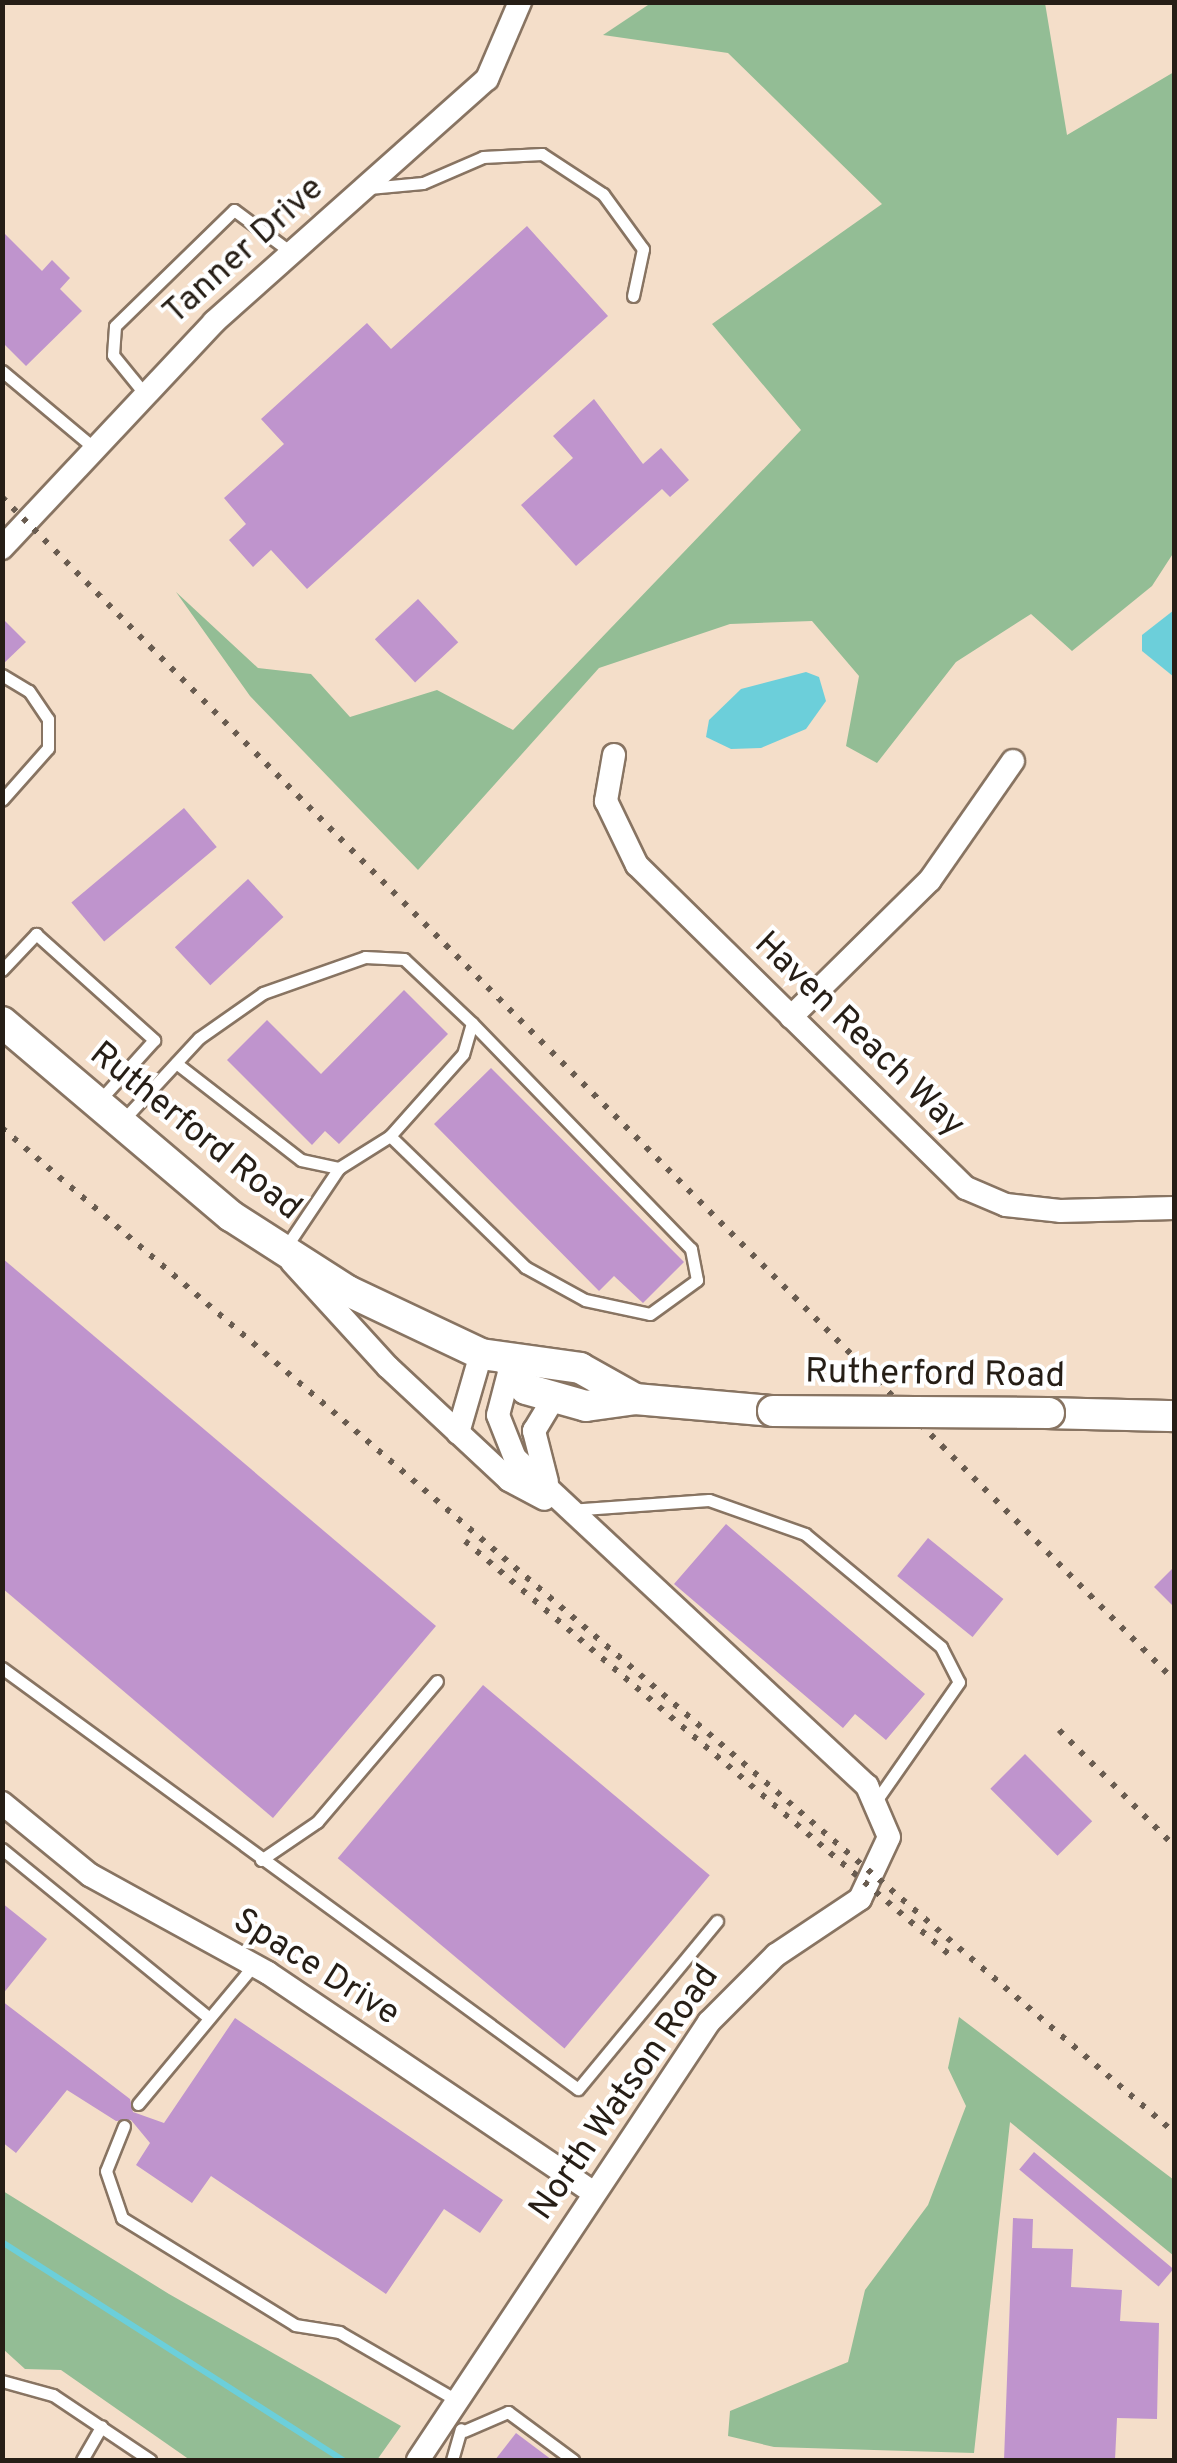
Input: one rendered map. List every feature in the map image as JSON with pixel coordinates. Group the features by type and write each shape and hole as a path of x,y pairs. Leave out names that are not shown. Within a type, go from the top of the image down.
{"street":[{"name":"Tanner Drive","path":"2,548 144,393 292,253 487,79 509,46 520,2"},
{"name":"Haven Reach Way","path":"614,755 606,800 614,833 791,1017 966,1188 1006,1206 1060,1211 1174,1208"},
{"path":"791,1017 930,880 1013,760"},
{"name":"Rutherford Road","path":"2,1022 284,1252 481,1354 511,1365 580,1368 634,1398"},
{"path":"284,1252 347,1328 510,1480 564,1510"},
{"path":"458,1432 481,1354"},
{"path":"511,1365 498,1428 564,1510 878,1798"},
{"name":"Rutherford Road","path":"511,1365 526,1389 586,1406 634,1398 773,1411 1174,1416"},
{"path":"554,1398 532,1451 564,1510"},
{"name":"North Watson Road","path":"418,2460 456,2416 594,2192 722,2006 869,1889 889,1837 878,1798"},
{"name":"Space Drive","path":"2,1802 90,1875 254,1966 594,2192"}],"lane":[{"path":"364,188 423,183 484,157 542,154 603,194 642,249 633,296"},
{"path":"144,393 113,355 115,326 234,210 292,253"},
{"path":"2,371 94,448"},
{"path":"2,676 29,691 48,719 48,748 2,800"},
{"path":"2,970 36,934 154,1040 109,1113"},
{"path":"109,1113 263,993 366,957 404,960 472,1023 690,1249 697,1280 650,1314 584,1300 525,1267 390,1136"},
{"path":"284,1252 338,1168 390,1136 463,1054 472,1023"},
{"path":"176,1063 301,1160 338,1168"},
{"path":"564,1510 708,1500 805,1534 941,1648 959,1682 878,1798"},
{"path":"2,1668 578,2089 717,1921"},
{"path":"261,1860 317,1822 437,1681"},
{"path":"2,1848 208,2018"},
{"path":"138,2104 254,1966"},
{"path":"124,2126 106,2171 122,2218 295,2324 338,2332 456,2416 508,2412 573,2460"},
{"path":"2,2380 53,2395 150,2460"},
{"path":"452,2460 456,2416"},
{"path":"82,2460 102,2426"}],"green space":[{"path":"651,3 1045,3 1067,135 1174,72 1174,552 1152,586 1072,651 1031,614 956,662 877,763 846,746 859,676 812,621 730,624 599,668 418,870 250,696 176,592 258,668 311,674 350,717 437,690 513,730 801,430 712,324 882,204 728,53 603,35"},
{"path":"959,2017 1174,2180 1174,2256 1010,2122 974,2453 774,2447 728,2436 730,2411 848,2362 865,2290 928,2205 966,2106 948,2068"},
{"path":"3,2191 169,2294 401,2426 377,2460 190,2460 61,2370 25,2369 3,2349"}],"water":[{"path":"1174,610 1174,677 1142,651 1142,635"},
{"path":"806,672 819,677 826,701 806,729 761,748 731,749 706,737 709,720 741,689"}],"building":[{"path":"527,226 608,316 307,589 271,550 253,567 229,540 246,524 224,498 284,444 261,419 367,323 391,349"},
{"path":"2,231 42,271 52,260 70,278 60,289 82,311 26,366 2,342"},
{"path":"594,399 643,464 661,448 689,480 670,497 662,489 576,566 521,505 573,458 553,436"},
{"path":"418,599 458,642 415,682 375,639"},
{"path":"2,618 26,642 2,665"},
{"path":"184,808 217,847 104,942 71,902"},
{"path":"248,879 283,917 210,985 175,947"},
{"path":"404,990 448,1034 339,1144 325,1131 312,1145 227,1060 267,1020 321,1074"},
{"path":"491,1068 684,1262 643,1303 614,1276 599,1291 434,1124"},
{"path":"2,1258 436,1626 273,1818 2,1588"},
{"path":"726,1524 925,1694 886,1740 855,1714 843,1728 674,1584"},
{"path":"928,1538 1003,1599 973,1637 897,1576"},
{"path":"1174,1567 1174,1607 1154,1587"},
{"path":"483,1685 710,1875 564,2048 338,1858"},
{"path":"1025,1754 1092,1821 1058,1856 990,1789"},
{"path":"2,1903 47,1939 2,1995"},
{"path":"2,2001 130,2099 133,2112 164,2123 235,2018 503,2200 480,2233 444,2209 386,2294 211,2176 192,2203 136,2165 150,2143 131,2120 116,2121 67,2090 16,2153 2,2142"},
{"path":"1034,2152 1173,2269 1159,2287 1019,2170"},
{"path":"1013,2218 1033,2219 1032,2248 1073,2249 1071,2287 1122,2290 1120,2321 1159,2323 1157,2419 1117,2418 1115,2460 1004,2460"},
{"path":"516,2433 552,2460 495,2460"}],"waterway":[{"path":"2,2242 343,2460"}],"railway":[{"path":"2,497 1174,1680"},
{"path":"2,1128 1174,2132"},
{"path":"465,1541 952,1957"},
{"path":"1059,1730 1174,1846"}]}
